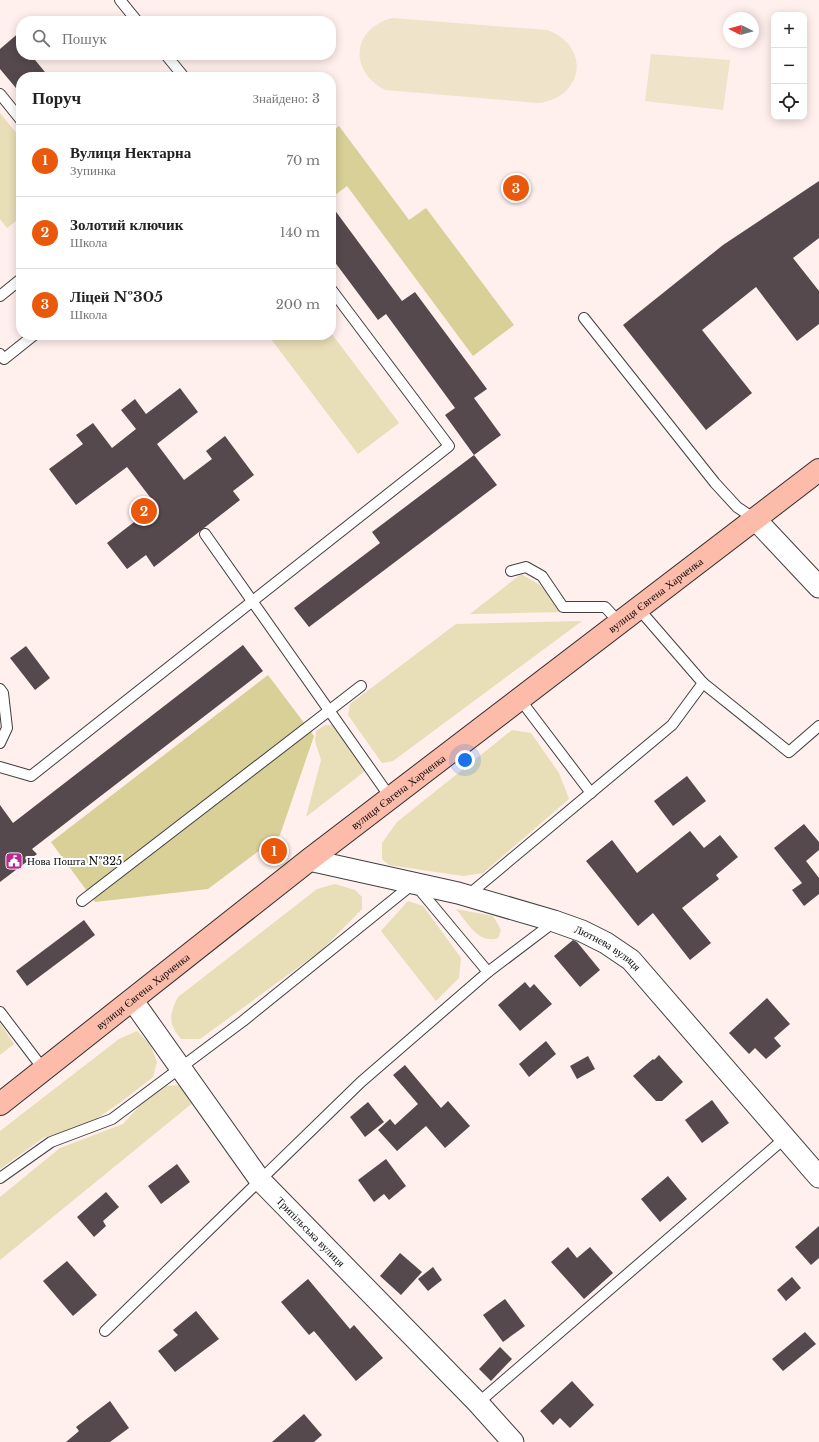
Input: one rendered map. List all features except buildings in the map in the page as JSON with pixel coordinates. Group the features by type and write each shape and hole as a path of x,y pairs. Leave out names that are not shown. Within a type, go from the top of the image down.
{"main road":[{"name":"вулиця Євгена Харченка","path":"0,1104 309,860 819,470"}],"street":[{"path":"755,519 819,587"},
{"name":"Лютнева вулиця","path":"309,860 468,896 554,921 582,931 606,942 631,960 819,1177"},
{"name":"Трипільська вулиця","path":"133,1000 260,1180 478,1403 513,1442"}],"lane":[{"path":"120,0 133,16"},
{"path":"170,60 180,72"},
{"path":"0,94 16,114"},
{"path":"0,296 16,284"},
{"path":"0,767 31,776 449,446 336,296"},
{"path":"584,318 715,483 738,507 755,519"},
{"path":"0,354 4,359 28,340"},
{"path":"205,534 390,798"},
{"path":"511,571 526,567 542,576 564,607 605,607 619,622"},
{"path":"638,608 703,683 789,752 819,726"},
{"path":"468,896 672,725 703,683"},
{"path":"82,901 361,686"},
{"path":"0,689 3,694 7,728 0,742"},
{"path":"520,698 591,793"},
{"path":"0,1178 51,1142 112,1119 181,1069 414,883 488,972"},
{"path":"104,1331 361,1082 488,972 554,921"},
{"path":"0,1012 44,1070"},
{"path":"478,1403 785,1138"}],"shaded area":[{"path":"392,18 547,30 561,37 571,47 576,59 576,70 573,81 565,91 554,99 539,103 385,90 373,82 365,72 360,61 360,51 362,40 369,31 379,23"},
{"path":"651,54 730,60 723,110 645,101"},
{"path":"0,113 16,133 16,221 7,228 0,219"},
{"path":"339,126 409,220 426,208 514,325 473,356 347,186 336,194 336,128"},
{"path":"272,340 336,340 399,423 358,454"},
{"path":"521,574 540,585 563,612 470,614"},
{"path":"582,621 393,761 382,763 348,715 350,704 456,624"},
{"path":"268,675 314,736 280,835 208,889 95,902 51,842"},
{"path":"325,725 335,725 365,771 306,817 321,760 315,741 316,731"},
{"path":"512,730 531,733 559,773 569,799 483,873 463,876 389,865 382,859 382,843 397,822"},
{"path":"335,884 355,890 362,897 362,909 322,950 200,1039 181,1039 174,1028 171,1019 178,997 317,889"},
{"path":"408,901 423,906 461,958 459,978 436,1001 381,931"},
{"path":"456,909 493,916 501,930 498,938 491,939 479,935 469,926"},
{"path":"0,1023 14,1044 0,1055"},
{"path":"137,1031 150,1044 157,1062 153,1077 121,1102 90,1123 43,1138 0,1169 0,1131 119,1039"},
{"path":"181,1085 195,1101 0,1260 0,1197 60,1148 123,1124 148,1097 167,1086"}],"place":[{"name":"Ліцей №305","path":"516,188"},
{"name":"Золотий ключик","path":"144,511"},
{"name":"Вулиця Нектарна","path":"274,851"},
{"name":"Нова Пошта №325","path":"14,861"}]}
